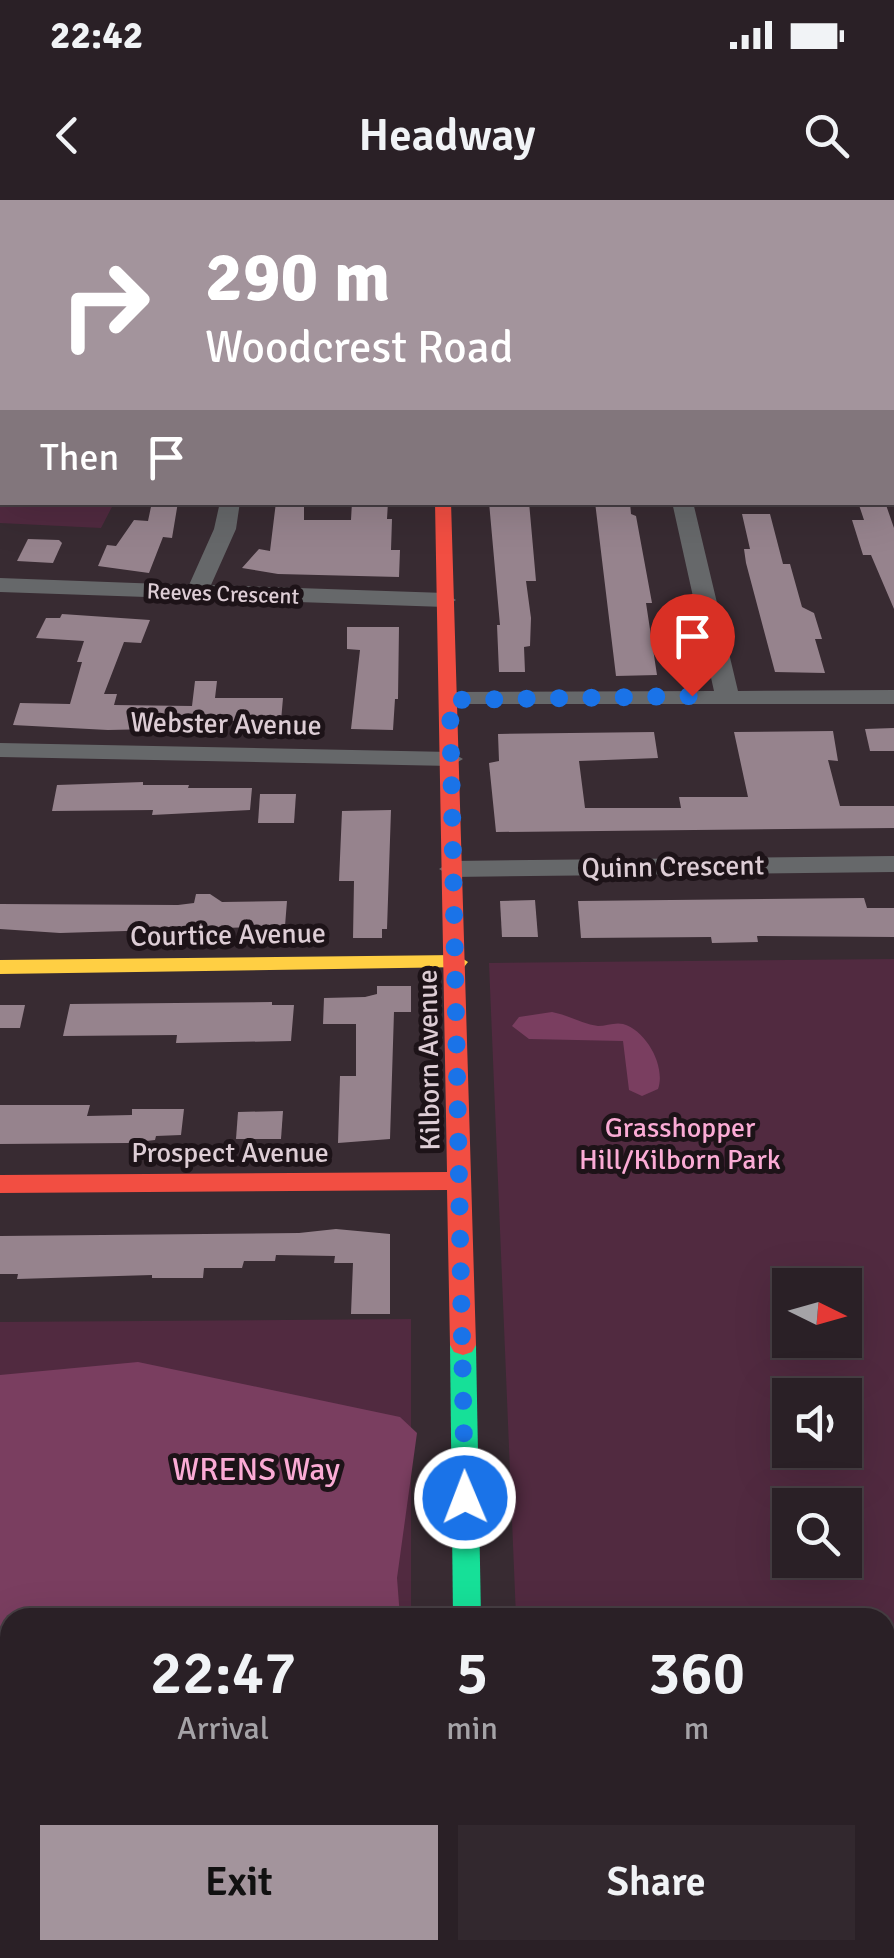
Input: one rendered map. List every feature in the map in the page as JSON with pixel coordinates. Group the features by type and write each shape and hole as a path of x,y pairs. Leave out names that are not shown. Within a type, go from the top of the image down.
{"street":[{"path":"197,592 225,528 229,505"},
{"name":"Kilborn Avenue","path":"443,505 457,962 466,1608"},
{"path":"683,505 727,696"},
{"name":"Reeves Crescent","path":"0,585 445,600"},
{"path":"450,700 894,698"},
{"name":"Webster Avenue","path":"0,750 452,759"},
{"name":"Quinn Crescent","path":"452,868 894,864"},
{"name":"Courtice Avenue","path":"0,967 457,962"},
{"name":"Prospect Avenue","path":"0,1184 460,1181"}],"green space":[{"path":"0,505 113,505 101,528 0,523"},
{"name":"Grasshopper Hill/Kilborn Park","path":"894,959 894,1608 516,1608 489,963"},
{"path":"552,1012 592,1025 620,1024 632,1028 647,1042 657,1061 658,1089 642,1096 629,1090 623,1041 529,1039 512,1026 519,1017"},
{"name":"WRENS Way","path":"411,1319 411,1608 0,1608 0,1322"},
{"name":"WRENS Way","path":"138,1362 400,1417 417,1433 397,1578 399,1608 0,1608 0,1375"}],"building":[{"path":"151,505 178,505 172,538 163,537 149,573 98,566 107,545 116,546 134,520 148,521"},
{"path":"276,505 304,505 304,520 351,520 352,505 388,505 387,519 392,519 391,550 400,550 399,577 278,574 242,568 259,549 270,551"},
{"path":"489,505 529,505 536,581 526,581 531,618 530,646 524,647 525,672 499,672 500,625"},
{"path":"595,505 630,505 631,514 636,516 652,603 646,603 657,675 616,676"},
{"path":"859,505 886,505 894,528 894,609 871,555 863,555 852,520 864,520"},
{"path":"742,514 770,514 783,564 790,564 802,607 814,613 822,639 815,639 825,673 775,672 746,563 744,549 750,549"},
{"path":"28,539 59,540 62,543 53,563 17,561"},
{"path":"62,614 150,620 141,643 124,642 104,694 117,694 114,705 192,706 195,681 217,681 215,698 283,698 281,721 203,721 201,728 108,730 13,725 20,703 70,704 84,641 36,638 46,618 60,618"},
{"path":"347,627 399,627 398,699 393,730 351,729 360,650 347,649"},
{"path":"894,728 894,751 870,751 865,729"},
{"path":"833,731 838,761 828,760 840,806 894,806 894,828 496,832 489,763 499,761 498,734 654,732 658,758 579,761 585,808 681,808 679,797 748,797 734,732"},
{"path":"57,785 189,785 188,788 252,788 250,810 152,815 153,810 52,811"},
{"path":"260,794 296,794 294,823 258,823"},
{"path":"391,810 387,929 382,929 382,938 353,938 354,881 339,881 342,811"},
{"path":"196,894 210,894 222,902 287,901 285,926 60,933 0,929 0,904 178,905 194,903"},
{"path":"864,898 867,908 894,908 894,937 757,936 758,942 712,943 711,937 581,938 578,901"},
{"path":"535,900 538,937 502,937 500,901"},
{"path":"377,986 411,986 411,1012 394,1012 390,1139 338,1143 340,1076 356,1076 356,1024 323,1024 324,998 365,997 377,994"},
{"path":"70,1004 294,1005 291,1041 176,1043 177,1035 63,1036"},
{"path":"0,1005 25,1005 20,1028 0,1028"},
{"path":"0,1105 90,1105 87,1116 132,1115 132,1109 184,1109 181,1135 156,1136 155,1140 0,1144"},
{"path":"283,1111 281,1139 236,1139 238,1112"},
{"path":"336,1229 390,1234 390,1314 351,1314 353,1263 334,1263 335,1256 276,1255 275,1261 244,1261 242,1268 204,1268 203,1278 152,1275 17,1279 18,1274 0,1274 0,1236 299,1233"}],"traffic: fast":[{"path":"463,1345 467,1608"}],"traffic: slow":[{"path":"0,967 457,962"}],"traffic: jam":[{"path":"443,505 463,1345"},
{"path":"0,1184 460,1181"}],"route":[{"path":"465,1498 450,700 692,696"}]}
